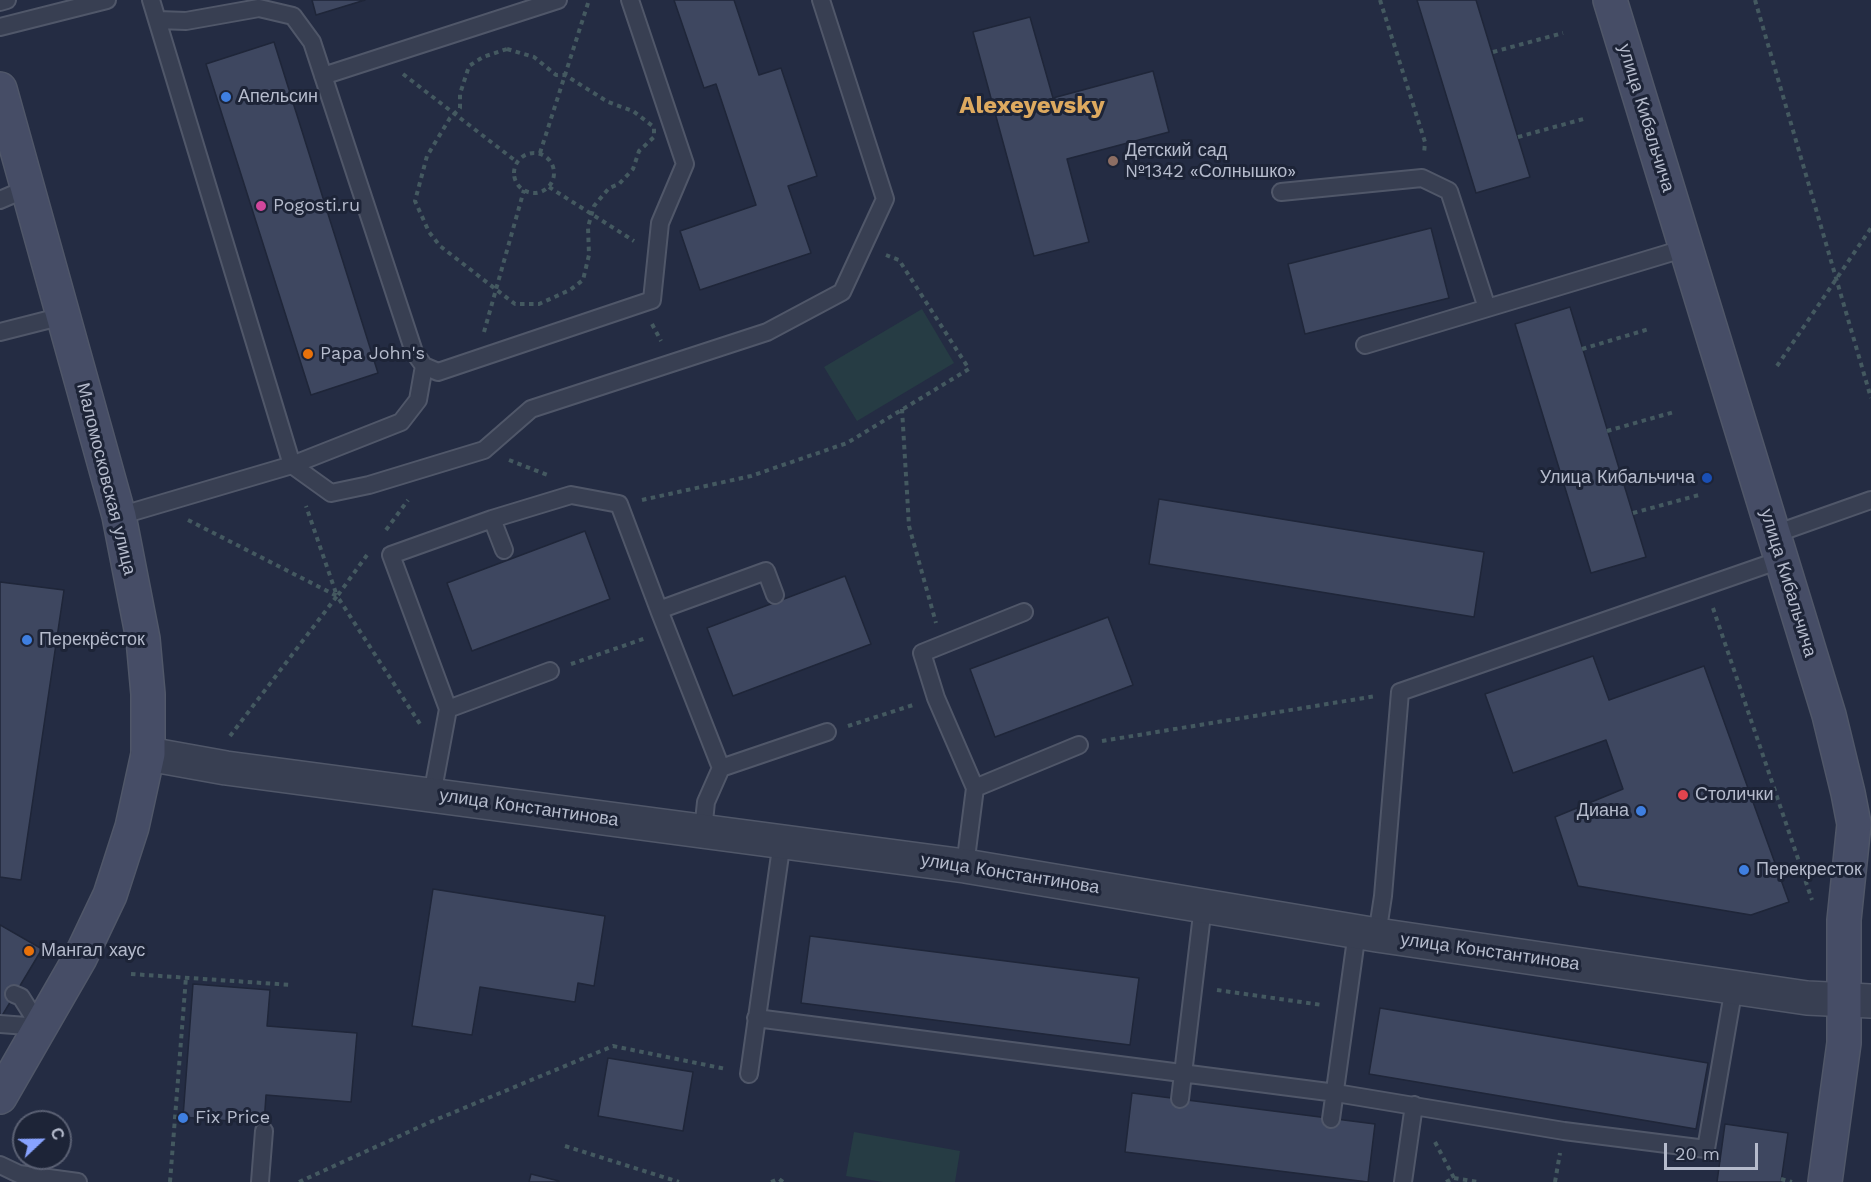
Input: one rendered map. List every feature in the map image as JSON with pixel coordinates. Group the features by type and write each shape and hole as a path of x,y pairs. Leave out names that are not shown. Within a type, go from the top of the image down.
{"street":[{"name":"улица Кибальчича","path":"1610,0 1829,715 1854,824 1844,920 1859,1001 1843,1061 1825,1182"},
{"name":"Маломосковская улица","path":"0,89 14,194 63,316 119,516 143,639 148,694 148,754 132,827 110,895 80,958 0,1097"},
{"name":"улица Константинова","path":"148,754 226,768 965,866 1367,934 1807,998 1859,1001"}],"lane":[{"path":"0,2 7,0"},
{"path":"0,27 107,0"},
{"path":"151,0 292,465 331,493 369,485 484,450 531,409 767,332 842,292 885,199 821,0"},
{"path":"323,76 558,0"},
{"path":"158,20 186,21 259,8 293,16 312,42 414,352 424,366 438,372 652,300 660,223 685,164 630,0"},
{"path":"1281,192 1422,178 1449,191 1487,308"},
{"path":"1365,345 1686,248"},
{"path":"0,332 63,316"},
{"path":"119,516 292,465 401,422 418,400 424,366"},
{"path":"432,795 448,709 391,555 492,519 571,495 619,504 721,768 706,802 703,831"},
{"path":"1331,1119 1347,1008 1367,934 1383,896 1400,692 1776,547 1871,500"},
{"path":"492,519 504,550"},
{"path":"659,610 766,571 775,595"},
{"path":"965,866 975,788 936,698 922,653 1024,612"},
{"path":"448,709 550,671"},
{"path":"721,768 827,732"},
{"path":"975,788 1079,745"},
{"path":"748,1074 782,842"},
{"path":"1180,1099 1203,906"},
{"path":"756,1018 1335,1093 1564,1131 1706,1149 1734,987"},
{"path":"14,994 21,997 40,1027"},
{"path":"0,1024 40,1027"},
{"path":"1403,1182 1414,1105"},
{"path":"260,1182 264,1131"},
{"path":"0,1164 19,1174 78,1182"}],"path":[{"path":"540,153 589,0"},
{"path":"1380,0 1425,142 1422,178"},
{"path":"1755,0 1871,398"},
{"path":"1493,52 1563,33"},
{"path":"507,50 534,57 556,75 565,75 608,102 633,111 654,127 654,137 639,151 633,170 619,184 609,188 594,206 588,227 589,255 583,280 570,290 539,304 515,304 440,246 429,232 415,201 427,156 460,108 460,94 470,66 495,52 507,50"},
{"path":"381,57 517,162"},
{"path":"1518,137 1587,118"},
{"path":"527,153 540,153 554,167 555,174 549,187 537,193 524,190 516,180 517,162 527,153"},
{"path":"549,187 657,255"},
{"path":"486,356 483,336 524,190"},
{"path":"1778,366 1871,228"},
{"path":"619,504 752,476 847,443 969,369 899,260"},
{"path":"641,304 673,363"},
{"path":"1582,349 1649,329"},
{"path":"902,409 909,526 942,645"},
{"path":"1607,431 1674,412"},
{"path":"484,450 557,479"},
{"path":"292,465 337,596 440,753"},
{"path":"1633,513 1699,495"},
{"path":"158,505 337,596"},
{"path":"229,736 337,596"},
{"path":"1710,600 1813,904"},
{"path":"550,671 667,631"},
{"path":"1079,745 1400,692"},
{"path":"827,732 936,698"},
{"path":"131,974 292,986"},
{"path":"170,1182 186,978"},
{"path":"1193,987 1347,1008"},
{"path":"299,1182 428,1123 613,1046 748,1074"},
{"path":"565,1146 679,1182"},
{"path":"1446,1182 1454,1178 1478,1182"},
{"path":"771,1182 779,1179 783,1182"},
{"path":"1782,1179 1794,1182"}],"shaded area":[{"path":"922,309 954,363 857,421 824,367"},
{"path":"854,1132 960,1151 955,1182 883,1182 846,1176"}],"building":[{"path":"312,0 365,0 316,15"},
{"path":"674,0 734,0 759,75 781,68 817,176 788,186 811,253 700,290 680,231 756,205 716,84 704,88"},
{"path":"1417,0 1476,0 1530,177 1476,193"},
{"path":"1030,17 1053,98 1153,71 1169,132 1067,159 1089,242 1034,256 973,32"},
{"path":"274,42 378,373 311,395 206,64"},
{"path":"1431,228 1449,298 1305,334 1288,264"},
{"path":"1570,307 1646,557 1591,573 1515,324"},
{"path":"1159,499 1484,552 1474,617 1149,564"},
{"path":"585,531 610,599 472,651 447,583"},
{"path":"845,576 871,644 733,696 707,628"},
{"path":"0,582 64,590 21,880 0,877"},
{"path":"1108,617 1133,685 995,737 970,669"},
{"path":"1593,656 1609,700 1704,666 1789,902 1751,915 1578,886 1555,817 1623,789 1606,740 1513,773 1485,694"},
{"path":"433,889 605,916 594,986 578,983 575,1002 480,987 472,1035 412,1026"},
{"path":"0,925 42,949 0,1019"},
{"path":"810,936 1139,978 1130,1045 801,1003"},
{"path":"193,984 270,990 267,1026 357,1033 351,1102 266,1095 264,1124 183,1117"},
{"path":"1380,1008 1708,1063 1696,1129 1369,1074"},
{"path":"608,1058 693,1072 683,1131 598,1116"},
{"path":"1132,1093 1375,1124 1368,1182 1125,1152"},
{"path":"1725,1124 1788,1133 1781,1182 1717,1182"},
{"path":"531,1174 559,1181 559,1182 529,1182"}],"place":[{"name":"Апельсин","path":"226,97"},
{"name":"Детский сад №1342 «Солнышко»","path":"1113,161"},
{"name":"Pogosti.ru","path":"261,206"},
{"name":"Papa John's","path":"308,354"},
{"name":"Улица Кибальчича","path":"1707,478"},
{"name":"Перекрёсток","path":"27,640"},
{"name":"Столички","path":"1683,795"},
{"name":"Диана","path":"1641,811"},
{"name":"Перекресток","path":"1744,870"},
{"name":"Мангал хаус","path":"29,951"},
{"name":"Fix Price","path":"183,1118"}],"district":[{"name":"Alexeyevsky","path":"1032,106"}]}
